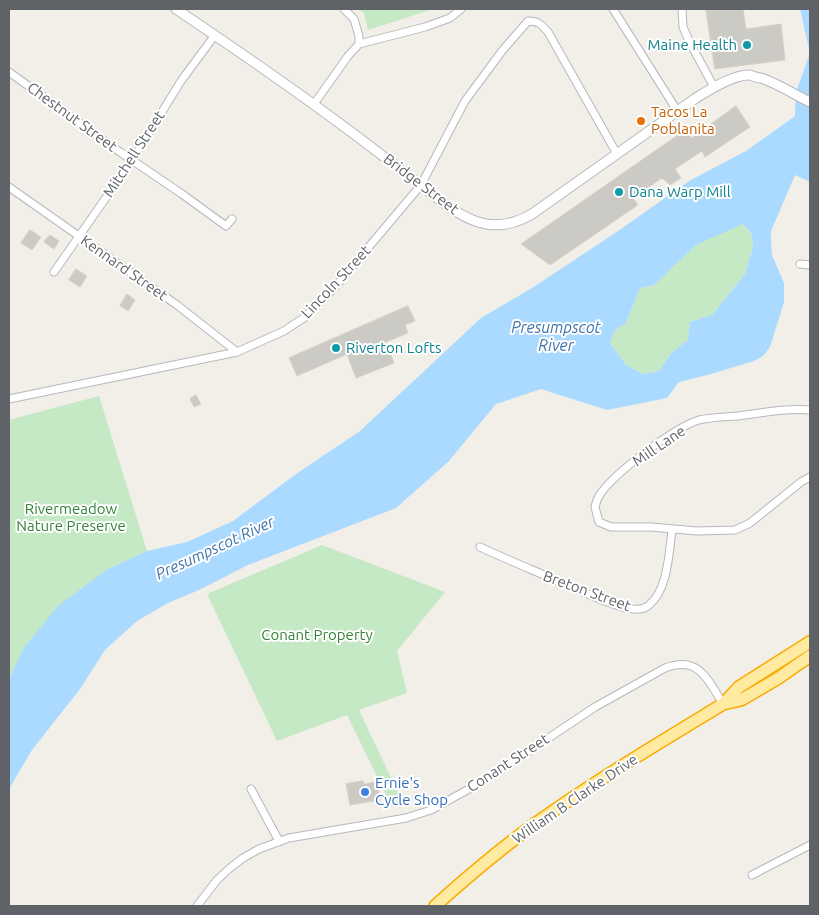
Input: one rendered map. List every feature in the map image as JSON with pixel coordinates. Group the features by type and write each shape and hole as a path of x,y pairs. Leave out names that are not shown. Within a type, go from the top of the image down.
{"highway":[{"path":"723,704 739,687 810,642"},
{"path":"723,704 741,700 810,656"},
{"name":"William B Clarke Drive","path":"435,906 465,879 531,826 597,782 723,704"}],"street":[{"name":"Bridge Street","path":"176,9 314,104 445,204 459,213 487,224 507,224 524,219 696,98 729,80 749,75 779,84 810,102"},
{"path":"344,9 354,19 359,36 359,44"},
{"path":"314,104 348,56 359,44 425,28 450,18 462,9"},
{"path":"613,9 678,112"},
{"path":"682,9 683,27 688,41 714,88"},
{"name":"Lincoln Street","path":"9,400 237,352 284,331 305,317 335,287 406,205 421,185 465,101 502,51 528,21 536,21 548,32 618,154"},
{"name":"Mitchell Street","path":"54,272 132,159 181,80 215,35"},
{"name":"Chestnut Street","path":"9,72 226,226 232,219"},
{"name":"Kennard Street","path":"9,187 177,306 237,352"},
{"path":"800,264 810,265"},
{"name":"Mill Lane","path":"672,530 651,527 611,527 599,522 595,507 597,499 613,480 652,447 698,421 786,409 810,410"},
{"path":"672,530 735,530 750,523 801,482 810,477"},
{"name":"Breton Street","path":"480,547 590,595 628,608 638,609 648,607 658,594 668,566 672,530"},
{"name":"Conant Street","path":"198,906 230,868 259,849 299,836 406,818 431,810 488,779 595,707 674,664 693,666 702,671 723,704"},
{"path":"251,789 279,841"},
{"path":"752,876 810,845"}],"green space":[{"path":"358,9 433,9 368,30 364,13"},
{"path":"742,223 751,233 753,247 745,274 712,315 690,322 688,340 671,353 659,371 643,374 626,365 610,343 614,331 626,323 640,288 654,285 696,245"},
{"name":"Rivermeadow Nature Preserve","path":"99,396 147,551 108,569 9,680 9,420"},
{"name":"Conant Property","path":"322,545 445,592 397,651 407,693 359,710 403,803 392,807 347,715 277,741 207,594"}],"water":[{"path":"800,9 810,9 810,53"},
{"name":"Presumpscot River","path":"810,53 810,182 795,175 771,231 772,255 784,283 784,302 770,347 763,356 754,361 679,382 667,398 607,410 541,389 496,404 449,461 396,508 248,565 199,590 168,603 137,621 105,650 80,689 32,750 9,789 9,680 23,649 58,606 108,569 147,551 187,542 233,521 296,474 360,431 481,318 532,288 689,181 746,151 795,116 796,92","holes":["743,224 751,233 753,247 745,274 712,315 690,322 688,340 671,353 659,371 643,374 626,365 610,343 614,331 626,323 640,288 654,285 696,245"]}],"building":[{"name":"Maine Health","path":"706,9 743,9 746,29 781,24 785,60 715,69"},
{"name":"Dana Warp Mill","path":"736,106 750,127 705,157 702,151 675,169 681,178 670,185 662,178 633,198 638,205 550,265 521,244 685,130 691,138"},
{"path":"30,230 41,237 32,250 21,243"},
{"path":"50,235 59,241 54,249 44,242"},
{"path":"76,269 87,276 80,287 69,280"},
{"path":"127,294 135,300 128,311 120,306"},
{"name":"Riverton Lofts","path":"408,306 415,321 405,325 408,333 386,342 394,363 356,378 347,354 297,376 289,358"},
{"path":"196,395 201,404 194,407 190,399"},
{"path":"363,781 364,784 375,782 380,800 350,805 346,784"}],"place":[{"name":"Maine Health","path":"747,45"},
{"name":"Tacos La Poblanita","path":"641,121"},
{"name":"Dana Warp Mill","path":"619,192"},
{"name":"Riverton Lofts","path":"336,348"},
{"name":"Ernie's Cycle Shop","path":"365,792"}]}
